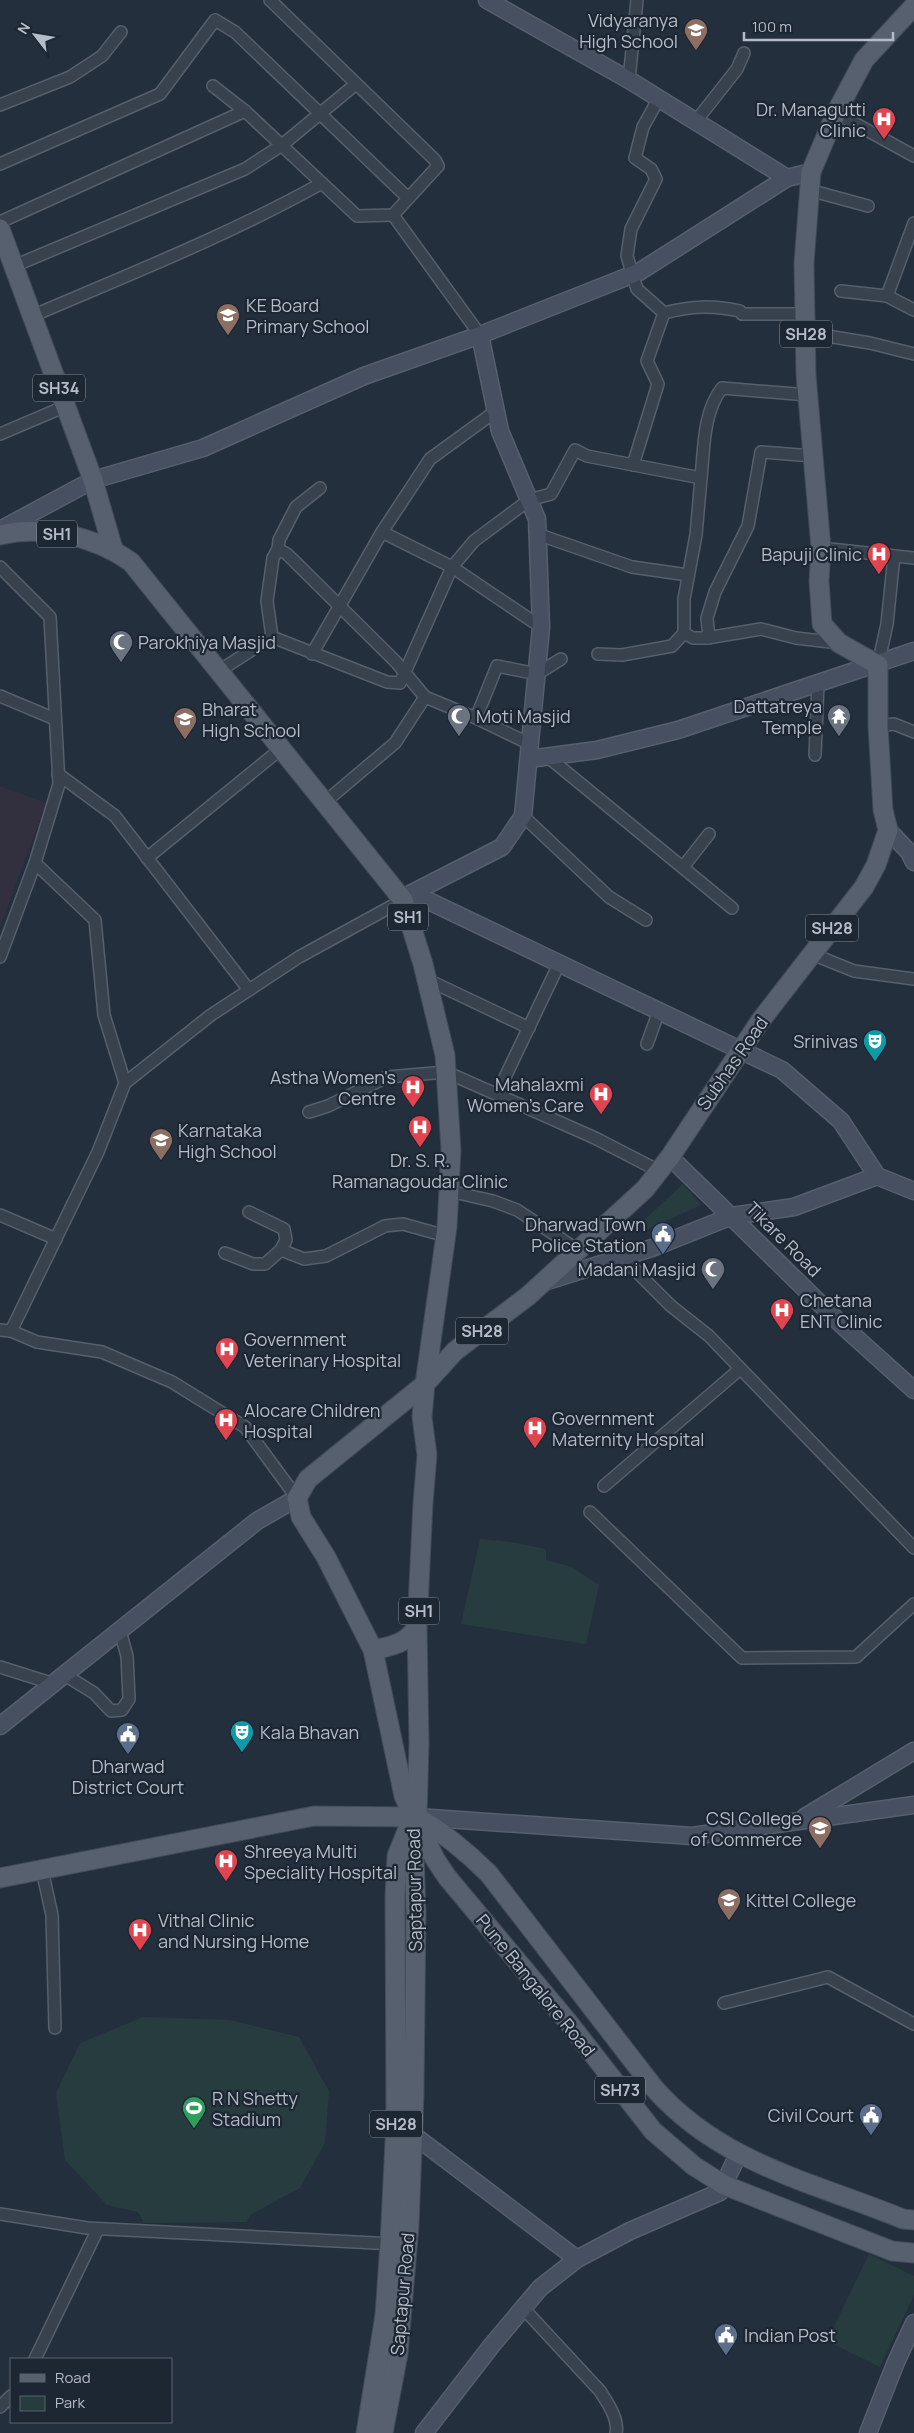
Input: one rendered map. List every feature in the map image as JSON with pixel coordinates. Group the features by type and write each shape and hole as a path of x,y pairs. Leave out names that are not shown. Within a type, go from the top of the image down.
{"main road":[{"name":"SH28","path":"878,665 839,643 822,624 819,581 821,548 808,395 804,263 810,172 836,113 864,60 914,6"},
{"name":"SH34","path":"0,229 93,480 113,549"},
{"name":"SH1","path":"0,535 18,531 84,538 113,549 131,562 325,802 408,896 445,1055 451,1150 446,1236 422,1416 427,1455 417,1627 419,1743 415,1816"},
{"path":"878,665 878,726 883,810 888,830"},
{"name":"Subhas Road","path":"297,1498 308,1478 425,1384 455,1351 543,1282 645,1189 741,1050 812,954 864,888 876,864 888,830"},
{"path":"0,1878 314,1816 415,1816 404,1796 373,1650 326,1557 301,1517 297,1498"},
{"path":"373,1650 397,1645 410,1638 417,1627"},
{"name":"Pune Bangalore Road","path":"415,1816 436,1828 467,1852 489,1874 671,2106 691,2124 738,2155 904,2219 914,2220"},
{"name":"Pune Bangalore Road","path":"415,1816 447,1877 568,2022 653,2131 694,2166 724,2185 892,2251 914,2253"},
{"name":"Saptapur Road","path":"383,2433 398,2354 395,1895 397,1856 415,1816"},
{"name":"Saptapur Road","path":"366,2433 384,2315 398,2244 413,2134 416,1912 415,1816"}],"street":[{"path":"213,86 245,111 357,216 393,215 438,166 435,160 270,0"},
{"path":"629,80 637,0"},
{"path":"492,1 629,80 787,178"},
{"path":"0,164 160,94 215,20 235,32 408,198"},
{"path":"0,105 70,77 102,56 121,32"},
{"path":"696,121 737,69 744,54"},
{"path":"14,266 245,169 282,145 356,84"},
{"path":"659,98 643,127 635,158 651,168 656,179 630,229 627,256 637,289 664,313"},
{"path":"0,222 245,111"},
{"path":"836,113 914,156"},
{"path":"0,530 93,480 203,448 364,376 480,335 634,274 787,178 810,172"},
{"path":"32,316 213,238 273,210 322,183"},
{"path":"809,190 868,206"},
{"path":"0,1726 257,1521 297,1498 245,1426 172,1382 102,1352 36,1342 6,1330 56,1239 98,1152 125,1083 210,1015 299,957 408,896 502,847 523,816 541,627 537,519 500,431 480,335 393,215"},
{"path":"887,296 914,223"},
{"path":"841,291 887,296 914,310"},
{"path":"664,313 683,308 713,305 740,311 742,314 805,314"},
{"path":"633,465 658,384 646,361 664,313"},
{"path":"806,342 827,336 870,343 914,354"},
{"path":"598,654 622,655 672,646 684,633 684,598 696,535 704,443 713,400 722,388 808,395"},
{"path":"0,434 66,406"},
{"path":"312,654 382,532 430,459 496,411"},
{"path":"272,637 386,682 400,683 452,567 474,541 529,500 551,494 575,450 587,456 701,478"},
{"path":"709,638 707,618 715,592 748,526 761,452 812,456"},
{"path":"272,637 267,601 273,558 278,549 279,540 296,507 320,488"},
{"path":"382,532 452,567 541,627"},
{"path":"537,534 632,568 688,575"},
{"path":"821,548 914,558"},
{"path":"278,549 287,554 396,662 425,697 476,718 529,752 548,757 598,750 678,730 878,665 914,651"},
{"path":"878,665 887,624 894,556"},
{"path":"0,567 50,617 58,774 58,784 35,863 0,957"},
{"path":"684,633 693,638 709,638 761,629 796,638 839,643"},
{"path":"219,671 272,637"},
{"path":"476,718 497,666 537,674 561,660"},
{"path":"815,755 818,684"},
{"path":"0,696 55,718"},
{"path":"325,802 394,743 425,697"},
{"path":"878,726 894,724 914,732"},
{"path":"147,858 282,748"},
{"path":"548,757 732,908"},
{"path":"58,774 115,816 249,990"},
{"path":"523,816 609,897 646,920"},
{"path":"888,830 909,852 914,862"},
{"path":"683,867 709,834"},
{"path":"35,863 95,920 104,1015 125,1083"},
{"path":"408,896 559,964 782,1070 841,1121 877,1176 914,1191"},
{"path":"812,954 854,971 914,978"},
{"path":"496,1094 559,964"},
{"path":"426,979 528,1028"},
{"path":"647,1044 659,1011"},
{"path":"309,1112 328,1106 387,1077 446,1072 612,1146 664,1164"},
{"name":"Tikare Road","path":"664,1164 732,1216 844,1327 914,1390"},
{"path":"543,1282 652,1248 732,1216 794,1207 877,1176"},
{"path":"449,1192 493,1201 517,1210 578,1250"},
{"path":"225,1253 253,1264 265,1264 281,1250 286,1240 284,1229 248,1212"},
{"path":"0,1215 56,1239"},
{"path":"281,1250 304,1259 326,1256 385,1226 403,1224 446,1236"},
{"path":"622,1257 671,1306 709,1336 914,1548"},
{"path":"604,1486 740,1368"},
{"path":"590,1512 742,1658 856,1657 914,1604"},
{"path":"0,1667 60,1680 94,1693 111,1711 122,1710 129,1699 127,1656 120,1631"},
{"path":"799,1821 914,1751"},
{"path":"415,1816 692,1836 914,1805"},
{"path":"42,1870 52,1915 55,2028"},
{"path":"724,2003 828,1977 914,2024"},
{"path":"396,2122 577,2259"},
{"path":"424,2433 492,2345 540,2288 577,2259 630,2231 720,2192 738,2155"},
{"path":"0,2214 98,2228 398,2244"},
{"path":"35,2358 98,2228"},
{"path":"524,2309 600,2390 610,2406 618,2427 616,2433"},
{"path":"868,2433 896,2362 914,2323"},
{"path":"0,2407 10,2397"}],"shaded area":[{"path":"0,786 46,803 0,927"}],"green space":[{"path":"683,1184 701,1205 645,1231 640,1224"},
{"path":"480,1539 511,1542 546,1549 546,1560 572,1567 599,1585 586,1644 461,1624"},
{"name":"R N Shetty Stadium","path":"143,2017 230,2020 299,2037 329,2091 325,2143 300,2188 250,2215 247,2222 144,2223 138,2212 107,2205 65,2160 56,2093 80,2043"},
{"path":"869,2254 914,2276 914,2295 880,2367 827,2341"}],"place":[{"name":"Vidyaranya High School","path":"696,51"},
{"name":"Dr. Managutti Clinic","path":"884,140"},
{"name":"KE Board Primary School","path":"228,336"},
{"name":"Bapuji Clinic","path":"879,575"},
{"name":"Parokhiya Masjid","path":"121,663"},
{"name":"Moti Masjid","path":"459,737"},
{"name":"Dattatreya Temple","path":"839,737"},
{"name":"Bharat High School","path":"185,740"},
{"name":"Srinivas","path":"875,1062"},
{"name":"Astha Women's Centre","path":"413,1108"},
{"name":"Mahalaxmi Women's Care","path":"601,1115"},
{"name":"Dr. S. R. Ramanagoudar Clinic","path":"420,1148"},
{"name":"Karnataka High School","path":"161,1161"},
{"name":"Dharwad Town Police Station","path":"663,1255"},
{"name":"Madani Masjid","path":"713,1290"},
{"name":"Chetana ENT Clinic","path":"782,1331"},
{"name":"Government Veterinary Hospital","path":"227,1370"},
{"name":"Alocare Children Hospital","path":"226,1441"},
{"name":"Government Maternity Hospital","path":"535,1449"},
{"name":"Kala Bhavan","path":"242,1753"},
{"name":"Dharwad District Court","path":"128,1755"},
{"name":"CSI College of Commerce","path":"820,1849"},
{"name":"Shreeya Multi Speciality Hospital","path":"226,1882"},
{"name":"Kittel College","path":"729,1921"},
{"name":"Vithal Clinic and Nursing Home","path":"140,1951"},
{"name":"R N Shetty Stadium","path":"194,2129"},
{"name":"Civil Court","path":"871,2136"},
{"name":"Indian Post","path":"726,2356"}]}
